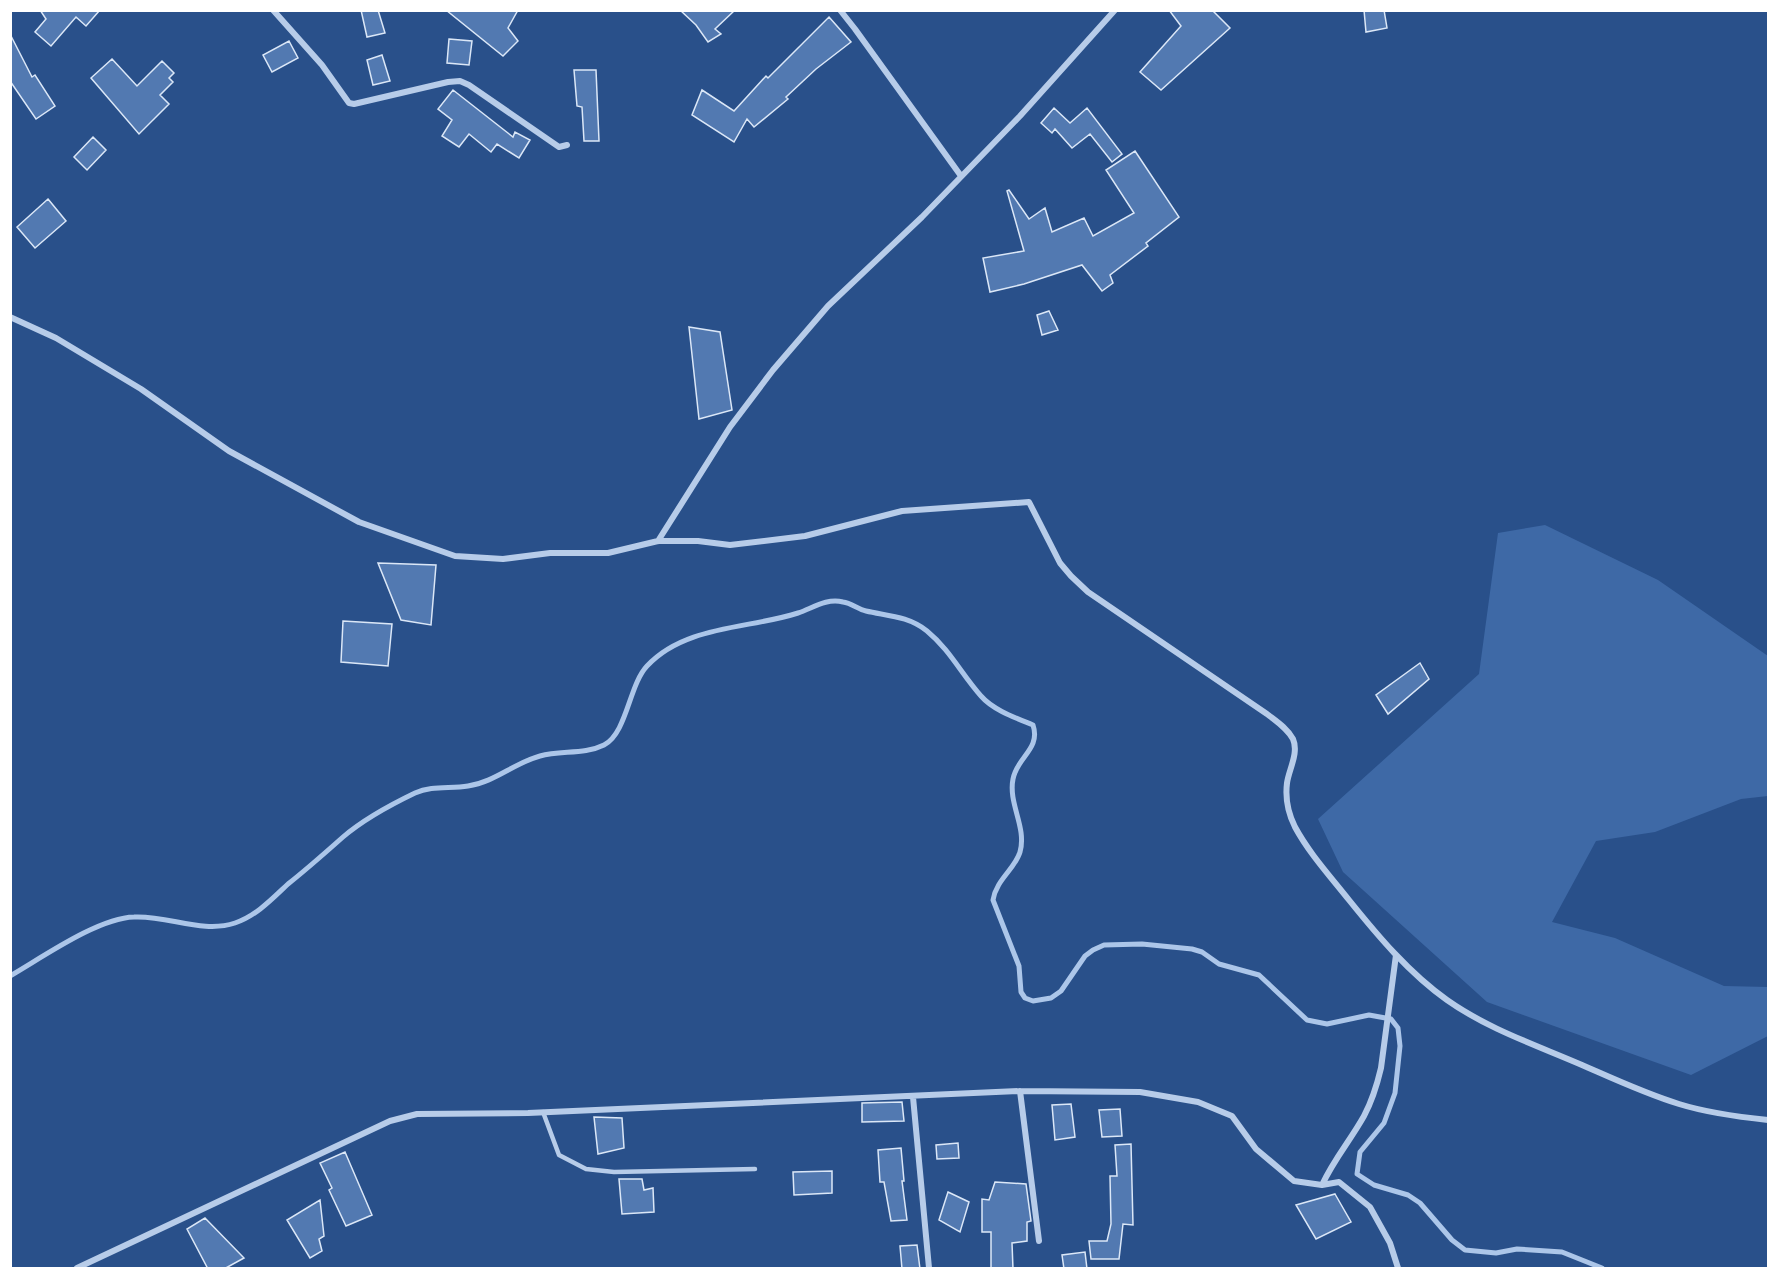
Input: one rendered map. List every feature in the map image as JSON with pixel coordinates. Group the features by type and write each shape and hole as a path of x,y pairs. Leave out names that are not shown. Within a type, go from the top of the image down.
{"street":[{"path":"273,10 321,65 349,103 354,104 460,81 559,147 567,145"},
{"path":"840,10 961,176"},
{"path":"658,541 730,427 773,370 828,306 922,217 1020,116 1115,10"},
{"path":"10,317 56,338 141,389 229,451 359,522 444,552 470,558 503,560 550,553 608,553 658,541 730,544 806,536 902,511 1029,502 1060,563 1088,592 1267,714 1288,731 1295,745 1287,782 1286,800 1295,827 1330,877 1396,955 1427,985 1448,1001 1514,1037 1641,1090 1681,1104 1719,1113 1768,1120"},
{"path":"1322,1185 1332,1162 1364,1116 1381,1068 1396,955"},
{"path":"1020,1091 1039,1241"},
{"path":"77,1269 390,1121 417,1114 543,1112 1020,1091 1140,1092 1198,1102 1232,1116 1256,1149 1294,1181 1322,1185 1339,1182 1370,1207 1390,1244 1398,1269"},
{"path":"913,1097 929,1269"}],"lane":[{"path":"543,1112 559,1155 586,1169 614,1172 756,1170"}],"shaded area":[{"path":"1545,525 1658,580 1768,656 1768,796 1741,799 1655,832 1596,841 1552,922 1615,938 1724,986 1768,987 1768,1036 1691,1075 1487,1002 1343,872 1318,819 1479,674 1498,533"}],"building":[{"path":"40,10 100,10 86,26 76,17 51,46 35,32 46,19"},
{"path":"361,10 378,10 385,33 367,37"},
{"path":"446,10 518,10 508,28 518,41 503,56"},
{"path":"680,10 735,10 715,29 721,34 708,42 696,25"},
{"path":"1169,10 1212,10 1230,28 1161,90 1140,72 1181,26"},
{"path":"1364,10 1384,10 1387,28 1366,32"},
{"path":"829,17 851,42 816,69 786,97 788,99 754,127 747,119 734,142 692,115 702,90 734,111 766,76 768,78"},
{"path":"10,34 32,77 35,75 55,106 36,119 10,81"},
{"path":"449,39 472,41 469,65 447,63"},
{"path":"289,41 298,58 272,72 263,55"},
{"path":"382,55 390,81 373,85 367,60"},
{"path":"112,59 137,86 162,61 174,73 169,78 173,82 160,95 169,104 139,134 91,78"},
{"path":"574,70 596,70 599,141 584,141 582,107 577,106"},
{"path":"453,90 513,137 515,132 530,140 519,158 497,144 491,152 469,134 459,147 442,136 452,120 438,109"},
{"path":"1054,108 1070,123 1087,108 1122,154 1112,162 1090,134 1072,148 1055,129 1052,133 1041,123"},
{"path":"93,137 106,150 87,170 74,157"},
{"path":"1135,151 1179,217 1146,243 1148,246 1110,275 1113,283 1102,291 1082,265 1024,284 990,292 983,258 1024,251 1007,191 1009,190 1029,219 1045,208 1052,232 1084,218 1093,236 1134,213 1106,170"},
{"path":"48,199 66,221 35,248 17,227"},
{"path":"1049,311 1058,330 1042,335 1037,315"},
{"path":"689,327 720,332 732,410 699,419"},
{"path":"378,563 436,565 431,625 401,620"},
{"path":"343,621 392,624 388,666 341,662"},
{"path":"1420,663 1429,679 1388,714 1376,695"},
{"path":"902,1102 904,1121 862,1122 862,1103"},
{"path":"1071,1104 1075,1137 1055,1140 1052,1105"},
{"path":"1120,1109 1122,1136 1102,1137 1099,1110"},
{"path":"594,1117 622,1118 624,1148 598,1154"},
{"path":"958,1143 959,1158 937,1159 936,1145"},
{"path":"1131,1144 1133,1225 1123,1224 1119,1259 1091,1259 1089,1241 1107,1241 1111,1224 1110,1176 1117,1176 1115,1145"},
{"path":"901,1148 907,1220 891,1221 884,1182 880,1182 878,1150"},
{"path":"345,1152 372,1215 346,1226 329,1190 332,1188 320,1163"},
{"path":"832,1171 832,1193 794,1195 793,1172"},
{"path":"619,1179 642,1179 644,1190 653,1188 654,1212 622,1214"},
{"path":"995,1182 1026,1184 1031,1221 1027,1222 1027,1241 1012,1243 1013,1269 991,1269 991,1232 982,1232 982,1199 989,1200"},
{"path":"948,1192 969,1202 960,1232 939,1220"},
{"path":"1335,1194 1351,1222 1316,1239 1296,1205"},
{"path":"320,1200 324,1236 319,1239 322,1251 310,1258 287,1220"},
{"path":"205,1218 244,1258 224,1269 208,1269 187,1229"},
{"path":"917,1245 920,1269 902,1269 900,1246"},
{"path":"1085,1252 1087,1269 1064,1269 1062,1255"}],"waterway":[{"path":"10,976 88,931 120,919 147,917 210,926 223,926 243,920 263,906 351,830 396,802 428,789 478,784 540,756 589,750 604,745 618,730 641,674 662,653 680,643 718,630 798,613 825,602 843,602 866,611 905,619 920,626 942,646 986,701 1005,713 1033,725 1034,740 1015,771 1012,788 1021,834 1020,852 998,886 993,900 1019,966 1021,992 1025,998 1033,1001 1051,998 1061,991 1085,956 1093,950 1104,945 1142,944 1192,949 1202,952 1219,964 1259,975 1307,1020 1327,1024 1369,1015 1391,1019 1398,1028 1400,1046 1395,1093 1384,1123 1360,1152 1357,1174 1374,1185 1408,1195 1420,1203 1452,1240 1465,1250 1496,1253 1517,1249 1562,1252 1602,1268"}]}
